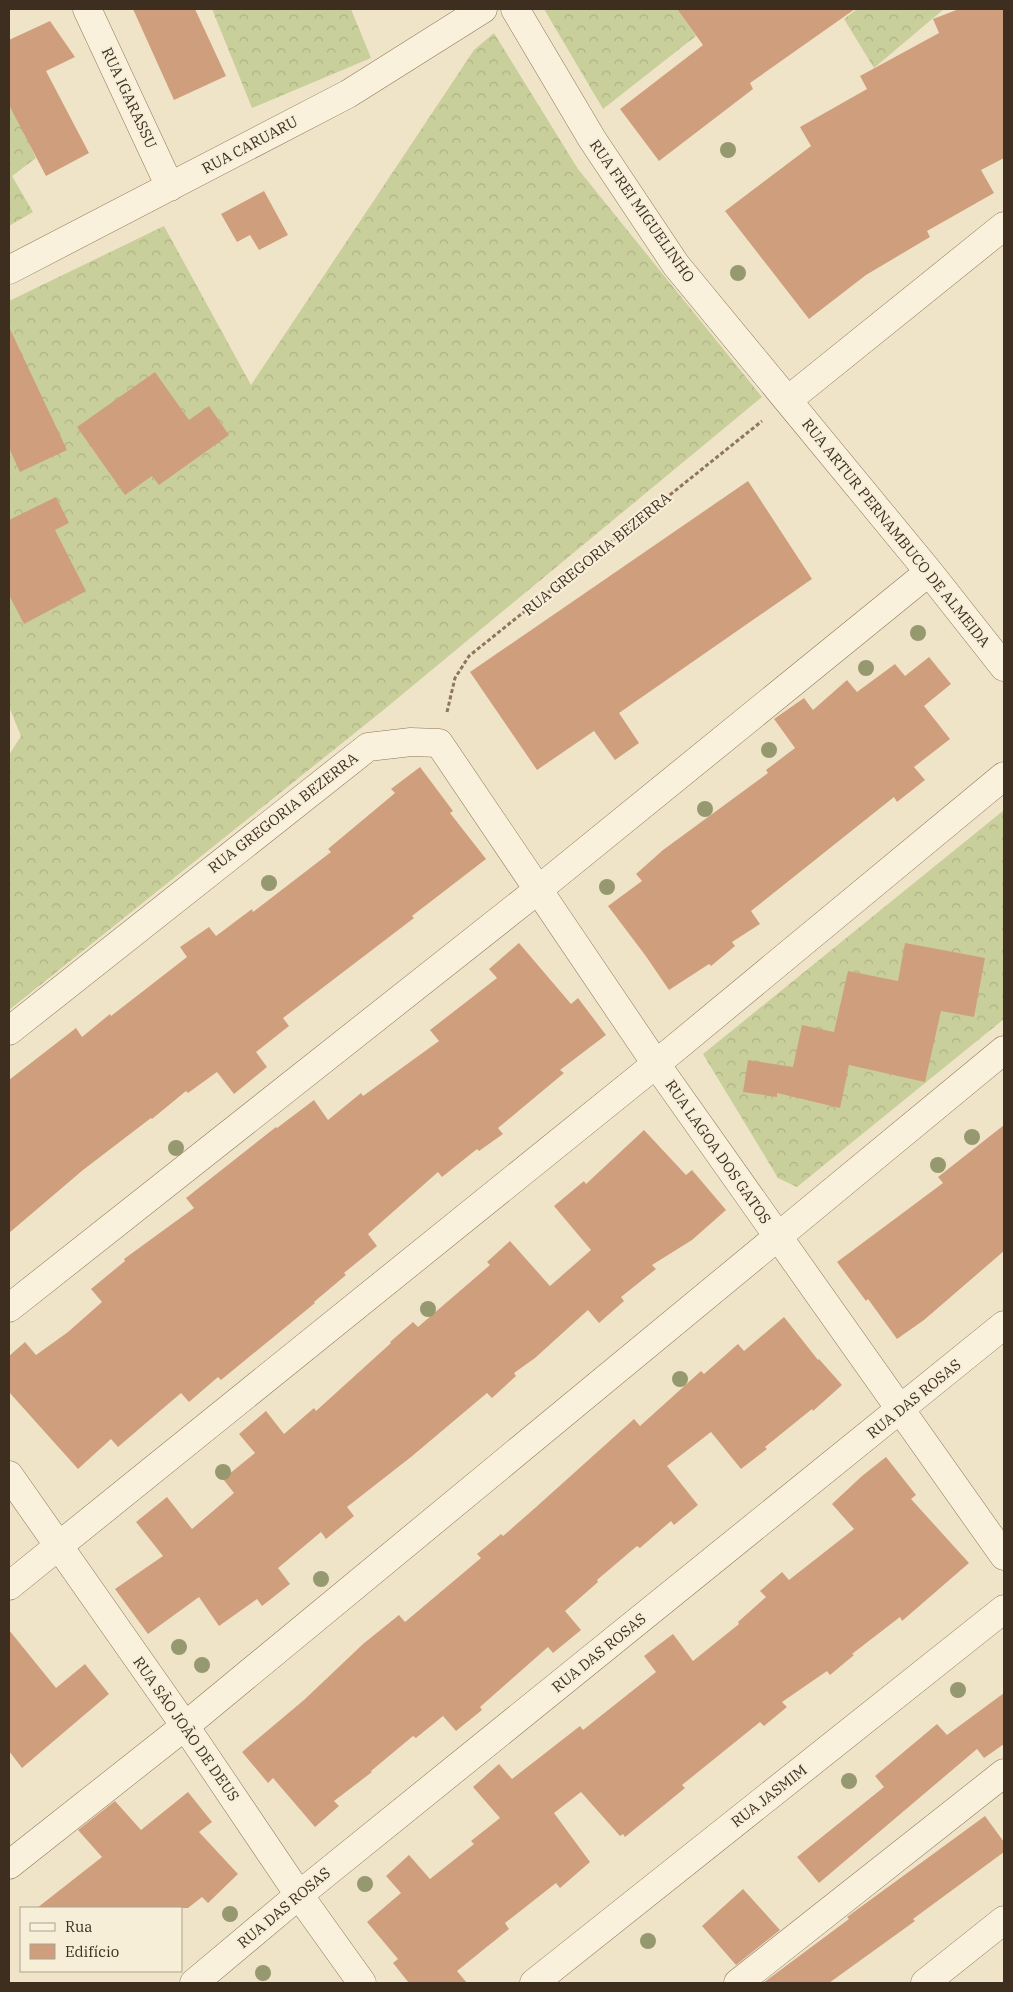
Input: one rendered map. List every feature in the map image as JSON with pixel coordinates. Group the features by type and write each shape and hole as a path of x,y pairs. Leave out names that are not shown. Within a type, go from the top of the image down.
{"street":[{"name":"RUA IGARASSU","path":"87,9 170,187"},
{"name":"RUA CARUARU","path":"9,270 348,94 484,9"},
{"name":"RUA FREI MIGUELINHO","path":"515,9 592,139 676,265 788,400"},
{"path":"788,400 1004,226"},
{"name":"RUA ARTUR PERNAMBUCO DE ALMEIDA","path":"788,400 930,572 1004,666"},
{"path":"9,1308 539,889 930,572"},
{"name":"RUA GREGORIA BEZERRA","path":"9,1031 368,747 411,742 439,743"},
{"name":"RUA LAGOA DOS GATOS","path":"439,743 656,1064 1004,1556"},
{"path":"9,1586 656,1064 1004,776"},
{"path":"9,1865 185,1726 1004,1050"},
{"name":"RUA DAS ROSAS","path":"194,1983 299,1895 1004,1325"},
{"name":"RUA SÃO JOÃO DE DEUS","path":"9,1475 185,1726 299,1895 362,1983"},
{"name":"RUA JASMIM","path":"534,1983 1004,1610"},
{"path":"738,1983 1004,1773"},
{"path":"925,1983 1004,1920"}],"path":[{"name":"RUA GREGORIA BEZERRA","path":"439,743 455,678 469,656 788,400"}],"green space":[{"path":"212,9 351,9 371,58 252,108"},
{"path":"544,9 677,9 696,36 603,109"},
{"path":"857,9 944,9 874,68 844,19"},
{"path":"494,33 578,169 762,397 381,712 9,1010 9,755 21,736 9,707 9,301 164,226 251,385 474,50"},
{"path":"9,101 36,158 12,176 33,212 9,226"},
{"path":"1004,810 1004,1019 797,1187 778,1178 703,1054"}],"building":[{"path":"133,9 195,9 226,76 174,100"},
{"path":"677,9 855,9 750,83 753,89 659,161 620,109 703,45"},
{"path":"959,9 1004,9 1004,158 981,170 994,193 927,231 930,237 866,275 809,319 725,211 811,146 800,127 867,89 860,76 939,33 933,19"},
{"path":"50,21 75,57 46,71 89,153 46,176 9,105 9,40"},
{"path":"264,191 288,235 259,250 250,235 237,242 221,214"},
{"path":"9,327 67,450 20,472 9,448"},
{"path":"155,372 189,420 209,406 229,435 159,485 152,476 125,495 77,427"},
{"path":"748,481 812,579 619,713 639,743 615,760 594,731 537,770 470,672"},
{"path":"56,497 69,523 55,530 86,591 24,624 9,595 9,520"},
{"path":"929,657 951,684 924,706 950,739 914,767 925,780 897,802 894,797 751,911 760,924 732,942 735,946 711,966 709,964 669,990 608,906 642,881 636,874 663,850 768,773 766,770 795,748 774,719 804,698 813,710 847,680 857,692 895,664 905,676"},
{"path":"420,767 453,811 450,813 486,859 412,916 414,918 283,1018 289,1026 256,1052 267,1067 234,1094 217,1072 188,1093 186,1091 152,1119 83,1170 9,1233 9,1080 76,1028 82,1037 110,1014 111,1016 187,957 180,947 209,927 216,936 252,909 253,912 331,852 328,849 395,793 391,789"},
{"path":"519,943 571,1004 578,998 606,1035 560,1070 564,1073 498,1128 503,1134 479,1151 477,1149 442,1177 438,1172 368,1234 377,1246 344,1273 346,1275 315,1303 221,1380 218,1377 189,1402 181,1393 118,1447 111,1439 78,1469 9,1392 9,1356 25,1342 36,1355 68,1332 102,1302 91,1289 125,1261 124,1259 194,1208 186,1198 276,1127 314,1100 328,1120 361,1093 363,1096 439,1041 430,1030 497,978 489,969"},
{"path":"905,943 985,958 974,1017 941,1011 925,1082 849,1065 840,1108 777,1093 777,1097 743,1092 748,1060 793,1067 802,1025 834,1032 848,971 898,981"},
{"path":"1004,1125 1004,1251 924,1320 897,1339 868,1299 866,1301 837,1262 943,1183 938,1177"},
{"path":"644,1130 686,1175 692,1170 726,1210 692,1240 652,1265 656,1269 621,1297 624,1301 599,1323 588,1310 535,1358 514,1373 516,1376 492,1398 487,1393 411,1457 347,1507 354,1516 326,1539 321,1532 278,1568 290,1584 262,1606 257,1599 219,1626 199,1597 148,1634 115,1589 163,1556 136,1522 167,1497 192,1529 234,1493 223,1479 255,1453 239,1434 266,1411 284,1434 314,1408 316,1411 413,1322 418,1327 490,1265 487,1262 510,1241 550,1286 591,1250 554,1206 584,1181 586,1184"},
{"path":"784,1317 818,1360 842,1385 813,1411 812,1409 765,1447 767,1449 741,1469 711,1432 667,1466 698,1505 674,1525 671,1521 640,1548 637,1546 597,1580 598,1582 565,1611 581,1630 553,1653 548,1647 480,1707 482,1710 456,1731 443,1716 416,1738 413,1736 372,1772 334,1801 339,1806 315,1827 273,1778 268,1783 242,1752 304,1700 363,1644 399,1615 405,1622 481,1558 477,1554 501,1534 503,1536 634,1419 640,1426 701,1371 704,1374 738,1344 744,1351"},
{"path":"886,1457 916,1495 911,1499 969,1563 902,1621 900,1617 852,1654 854,1655 830,1675 827,1671 782,1702 787,1707 764,1726 760,1722 682,1785 685,1788 625,1837 623,1834 620,1836 581,1792 554,1813 590,1862 560,1888 556,1883 505,1923 509,1929 457,1971 467,1983 409,1983 393,1963 398,1959 367,1922 401,1893 386,1876 409,1855 430,1879 474,1844 471,1841 500,1818 473,1787 499,1764 512,1779 580,1726 583,1730 656,1672 644,1656 673,1634 693,1661 739,1624 738,1622 766,1597 760,1591 782,1572 789,1580 854,1529 832,1504"},
{"path":"9,1630 56,1688 85,1664 109,1694 22,1768 9,1751"},
{"path":"1004,1693 1004,1744 984,1758 977,1749 819,1883 797,1857 884,1787 875,1776 937,1724 947,1735"},
{"path":"188,1792 212,1822 199,1832 238,1874 208,1903 202,1897 188,1908 38,1907 102,1857 78,1830 115,1801 141,1830"},
{"path":"985,1816 1004,1842 1004,1852 913,1919 915,1921 829,1983 763,1983 849,1919 847,1917"},
{"path":"743,1889 780,1930 736,1965 702,1926"}]}
